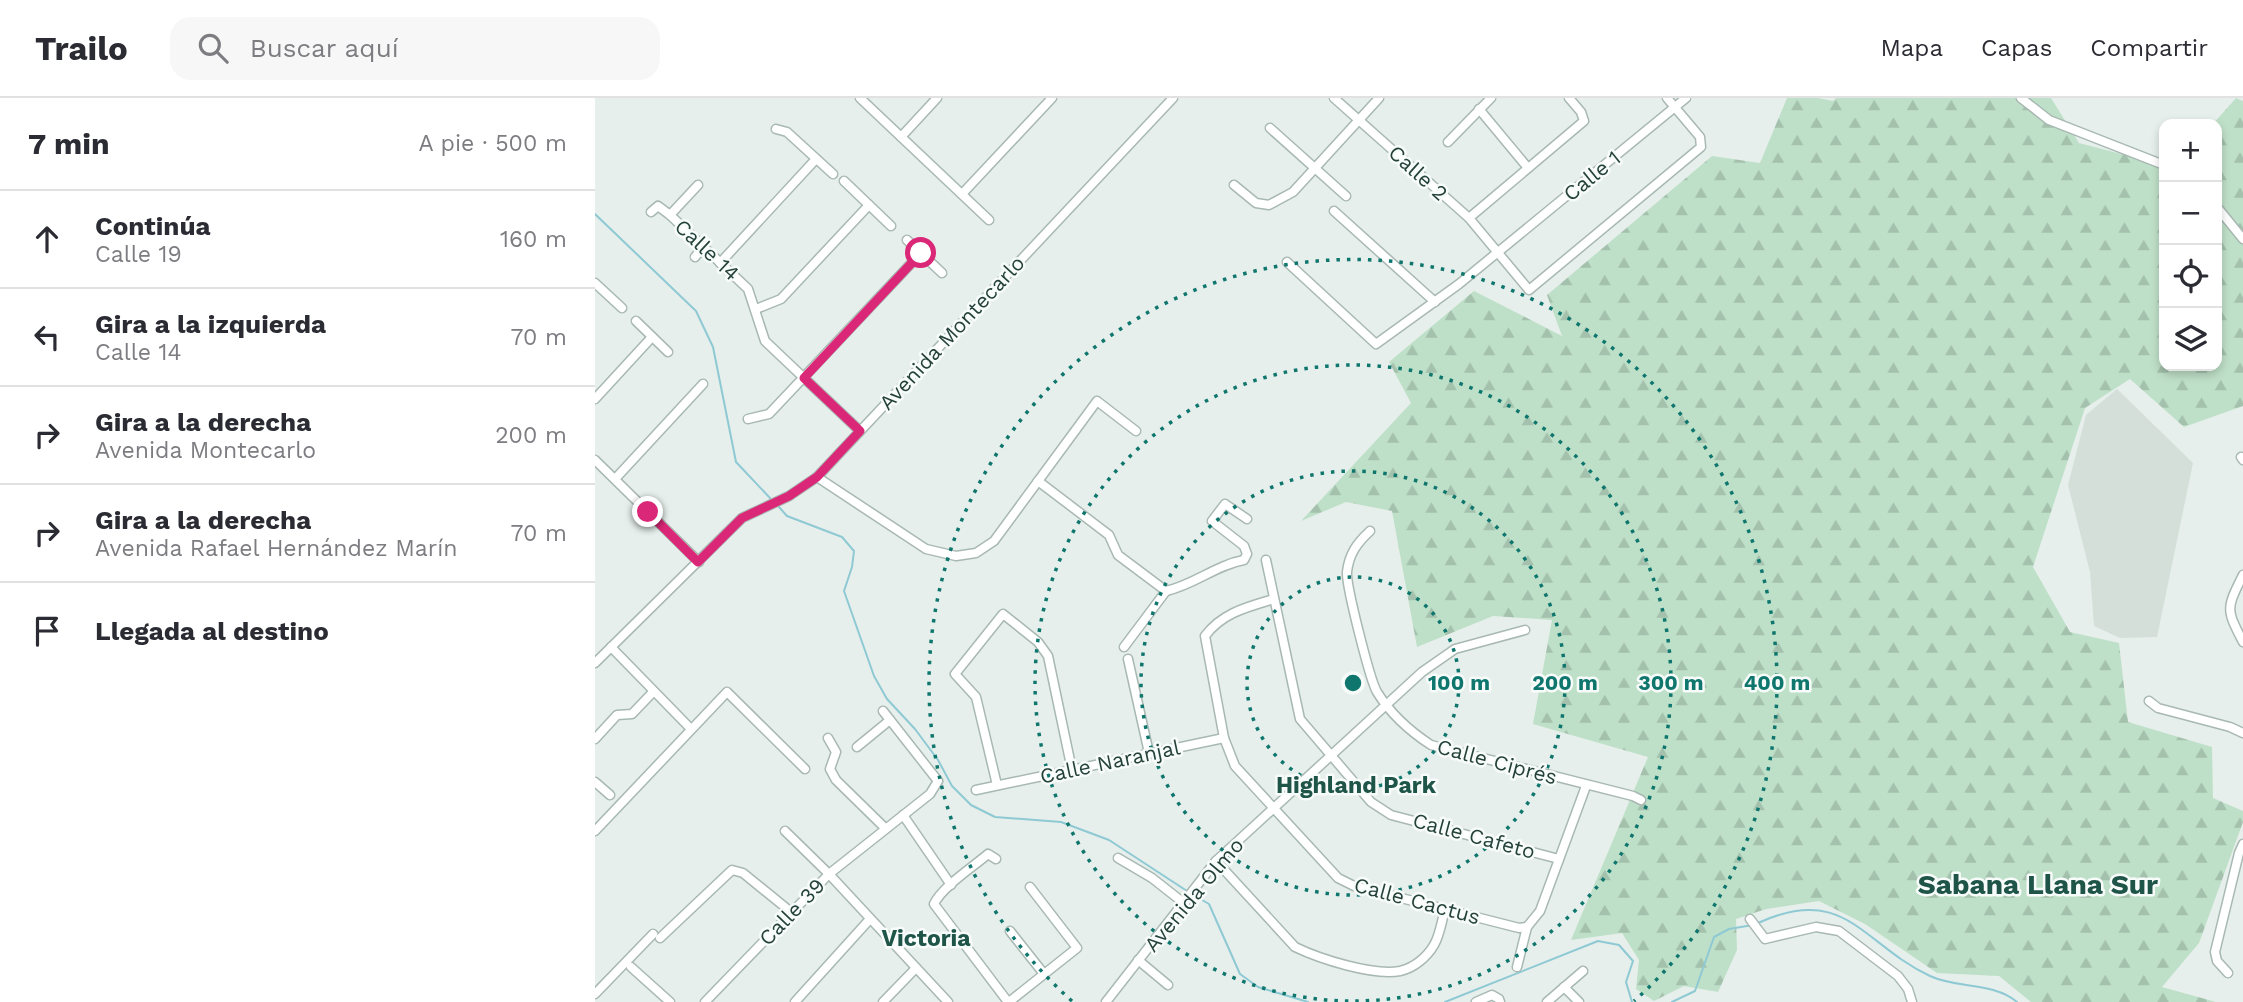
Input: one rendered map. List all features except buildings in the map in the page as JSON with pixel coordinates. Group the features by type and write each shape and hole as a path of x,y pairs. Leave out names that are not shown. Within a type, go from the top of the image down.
{"street":[{"path":"859,98 989,220"},
{"path":"901,137 937,98"},
{"path":"962,194 1052,98"},
{"name":"Avenida Montecarlo","path":"595,663 742,518 789,496 817,477 1173,98"},
{"name":"Calle 2","path":"1334,98 1469,218 1529,290 1701,147 1700,137 1675,107"},
{"path":"1234,185 1257,203 1269,205 1293,192 1379,98"},
{"path":"1448,142 1491,98"},
{"path":"1469,218 1584,121 1581,112 1569,98"},
{"path":"1667,98 1675,107"},
{"name":"Calle 1","path":"1287,262 1375,344 1435,302 1497,253 1686,98"},
{"path":"2021,98 2049,120 2159,163"},
{"path":"1479,109 1528,168"},
{"path":"1270,128 1346,196"},
{"path":"776,129 787,132 834,174"},
{"path":"720,263 816,159"},
{"path":"844,181 891,226"},
{"path":"670,215 698,185"},
{"path":"756,309 781,299 869,205"},
{"name":"Calle 14","path":"651,212 658,206 670,215 748,289 765,341 860,431"},
{"path":"1334,211 1435,302"},
{"path":"2222,213 2243,239"},
{"path":"907,240 942,273"},
{"path":"695,257 703,247"},
{"path":"748,419 769,414 921,253"},
{"path":"595,283 622,308"},
{"path":"595,297 602,289"},
{"path":"636,321 669,352"},
{"path":"595,399 652,337"},
{"path":"615,479 703,384"},
{"path":"817,477 926,549 956,556 976,553 994,541 1097,401 1136,431"},
{"path":"595,460 698,562"},
{"path":"1038,481 1109,535 1118,555 1166,591"},
{"path":"1124,647 1166,591 1184,587 1213,570 1244,560 1247,554 1244,546 1212,521 1225,504 1247,519"},
{"name":"Calle Ciprés","path":"1370,531 1351,552 1347,575 1369,671 1377,691 1414,734 1431,745 1641,800"},
{"name":"Calle Cafeto","path":"1266,560 1300,719 1371,802 1391,815 1559,859"},
{"path":"2243,575 2229,607 2230,616 2243,642"},
{"name":"Calle Cactus","path":"1274,599 1240,608 1214,625 1205,636 1224,738 1235,766 1338,878 1354,886 1519,929 1527,927"},
{"path":"997,785 977,697 955,674 1003,614 1038,642 1048,656 1072,769"},
{"name":"Avenida Olmo","path":"1106,1002 1216,861 1422,672 1454,649 1525,630"},
{"path":"611,647 691,729"},
{"path":"1128,659 1149,753"},
{"path":"595,738 617,715 632,714 653,692"},
{"path":"595,831 727,692 805,769"},
{"path":"2149,701 2158,708 2243,733"},
{"name":"Calle 39","path":"705,1002 829,874 930,794 938,781 883,711"},
{"path":"857,747 890,720"},
{"path":"828,738 836,752 830,769 836,780 884,828"},
{"name":"Calle Naranjal","path":"976,790 1224,738"},
{"path":"595,782 610,796"},
{"path":"1517,967 1527,927 1540,911 1586,786"},
{"path":"903,815 951,885"},
{"path":"785,831 829,874 948,1002"},
{"path":"2228,974 2217,961 2215,952 2243,844"},
{"path":"996,859 988,854 951,885 934,904 1008,1002 1077,948 1030,887"},
{"path":"1118,858 1152,878 1185,904"},
{"path":"1216,861 1295,947 1310,954 1374,971 1401,971 1421,961 1435,944 1445,909"},
{"path":"595,994 732,870 743,873 791,912"},
{"path":"795,1002 870,919"},
{"path":"1749,919 1765,939 1816,927 1839,931 1898,976 1908,989 1912,1002"},
{"path":"1010,931 1044,974"},
{"path":"1138,960 1168,985"},
{"path":"631,967 670,1002"},
{"path":"883,1002 916,968"},
{"path":"1547,1002 1583,971"},
{"path":"1564,987 1579,1002"},
{"path":"1476,1002 1492,995 1500,1002"}],"shaded area":[{"path":"2117,389 2193,463 2157,637 2120,638 2094,626 2090,572 2068,485 2086,415"}],"green space":[{"path":"1787,98 1833,101 1836,98 2051,98 2079,143 2159,164 2159,371 2222,371 2222,119 2217,119 2236,98 2243,101 2243,406 2184,427 2130,379 2085,408 2033,567 2070,632 2119,643 2128,722 2212,747 2213,798 2243,811 2243,822 2199,943 2162,987 2216,1002 2031,1002 1999,976 1937,973 1865,924 1819,901 1766,909 1736,919 1737,950 1718,992 1684,986 1654,1001 1636,989 1639,960 1622,933 1571,940 1648,757 1533,724 1552,620 1493,616 1417,647 1392,511 1346,502 1301,521 1411,403 1389,362 1474,291 1562,336 1547,295 1712,156 1760,163"}],"waterway":[{"path":"595,214 696,311 713,347 736,462 770,498"},
{"path":"779,507 787,516 842,537 854,551 844,591 874,676 887,699 915,729 938,760 952,786 971,805 995,817 1061,822 1109,840 1187,891"},
{"path":"1197,897 1209,904 1240,974 1258,987 1308,1002"},
{"path":"1758,923 1788,912 1812,910 1833,914 1851,922 1907,963 1930,976 1997,991 2017,1002"},
{"path":"1672,1002 1695,991 1714,937 1729,929 1753,925"},
{"path":"1445,1002 1598,941 1619,945 1633,961 1626,982 1632,1002"}],"district":[{"name":"Highland Park","path":"1356,785"},
{"name":"Sabana Llana Sur","path":"2038,884"},
{"name":"Victoria","path":"926,938"}],"route":[{"path":"648,512 698,562 742,518 789,496 817,477 860,431 804,378 921,253"}]}
